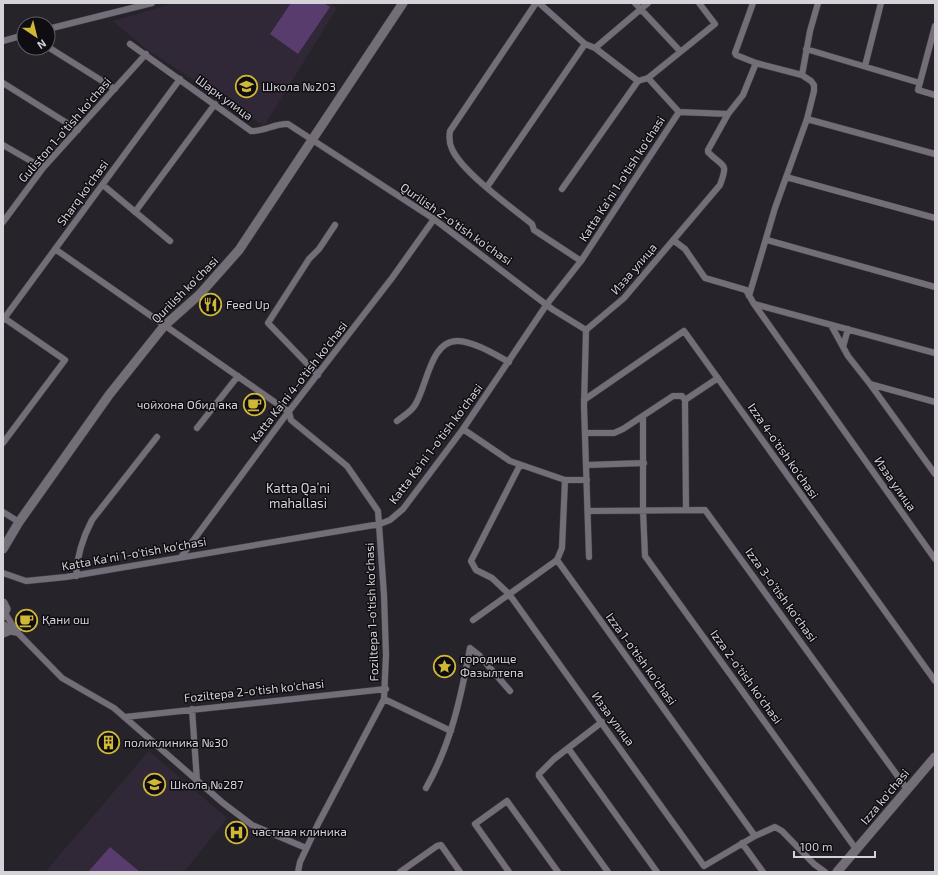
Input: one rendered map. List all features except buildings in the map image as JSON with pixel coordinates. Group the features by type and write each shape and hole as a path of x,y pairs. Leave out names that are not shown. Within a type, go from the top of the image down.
{"street":[{"path":"56,27 152,3"},
{"name":"Qurilish ko'chasi","path":"3,549 19,522 109,395 164,326 200,294 239,250 403,3"},
{"path":"536,3 450,131 449,139 455,155 487,187 532,224 534,230 581,262"},
{"path":"539,3 585,44 595,48 638,81"},
{"path":"635,3 680,51"},
{"path":"595,48 648,3"},
{"path":"562,189 638,81 648,78 715,24 699,3"},
{"path":"749,296 767,240 775,208 807,119 814,91 814,85 807,77 739,58 735,53 752,3"},
{"path":"802,75 806,49 818,3"},
{"path":"865,66 881,3"},
{"path":"935,26 932,51 918,90 935,95"},
{"path":"3,41 16,37"},
{"name":"Шарк улица","path":"130,44 215,104 251,132 261,131 281,124 288,124 311,140"},
{"path":"487,187 585,44"},
{"path":"806,49 920,83"},
{"path":"56,52 115,89"},
{"name":"Guliston 1-o'tish ko'chasi","path":"3,222 6,213 43,168 146,54"},
{"path":"648,78 679,112 728,114 742,95 756,63"},
{"name":"Sharq ko'chasi","path":"4,319 180,79"},
{"path":"3,83 78,130"},
{"path":"135,212 215,104"},
{"name":"Katta Ka'ni 1-o'tish ko'chasi","path":"3,573 26,581 76,576 380,524 390,520 403,509 462,429 547,304 581,262 679,112"},
{"name":"Изза улица","path":"586,330 624,298 720,185 726,170 708,150 728,114"},
{"path":"807,119 935,154"},
{"name":"Qurilish 2-o'tish ko'chasi","path":"311,140 434,219 547,304 586,330"},
{"path":"3,145 43,168"},
{"path":"786,178 935,218"},
{"path":"103,185 170,241"},
{"name":"Katta Ka'ni 4-o'tish ko'chasi","path":"181,557 289,412 392,278 434,219"},
{"path":"318,375 268,322 309,259 319,249 335,225"},
{"path":"673,240 685,250 705,278 746,290 749,296"},
{"path":"767,240 935,287"},
{"path":"55,249 289,412"},
{"name":"Изза улица","path":"749,296 935,559"},
{"path":"754,304 935,353"},
{"path":"3,443 65,360 4,319"},
{"path":"831,325 848,356 935,474"},
{"path":"843,347 848,329"},
{"path":"586,330 584,400 589,556"},
{"name":"Izza 4-o'tish ko'chasi","path":"584,400 684,331 935,681"},
{"path":"396,420 409,412 415,405 433,359 440,349 449,343 464,342 509,362"},
{"path":"197,428 238,376"},
{"path":"685,400 718,378"},
{"path":"870,384 935,402"},
{"path":"586,433 614,433 644,416 673,396 682,396 685,400 686,509"},
{"name":"Foziltepa 1-o'tish ko'chasi","path":"289,412 290,420 347,466 374,503 378,511 386,640 386,689 384,699 306,848 298,872"},
{"name":"Izza 2-o'tish ko'chasi","path":"644,416 643,510 645,556 856,849"},
{"path":"462,429 510,461 565,480 587,480"},
{"path":"76,576 79,550 83,536 92,520 157,437"},
{"path":"586,464 644,463"},
{"name":"Изза улица","path":"520,465 471,561 476,570 492,578 508,594 602,722 708,872"},
{"path":"473,620 557,560 562,548 565,480"},
{"name":"Izza 3-o'tish ko'chasi","path":"588,511 705,510 907,789"},
{"path":"3,512 19,522"},
{"name":"Izza 1-o'tish ko'chasi","path":"557,560 755,836"},
{"path":"3,603 6,607 3,624 16,631"},
{"path":"4,614 16,631 62,678 106,702 197,781 252,825 306,848"},
{"path":"3,634 10,630 16,631"},
{"path":"426,788 439,764 462,696 470,648 510,691"},
{"name":"Foziltepa 2-o'tish ko'chasi","path":"125,717 386,689"},
{"path":"384,699 451,731"},
{"path":"192,709 197,781"},
{"path":"602,722 554,759 539,775 608,872"},
{"path":"568,748 657,872"},
{"name":"Izza ko'chasi","path":"837,872 935,757"},
{"path":"509,872 475,824 507,801 558,872"},
{"path":"704,866 755,836 772,828 779,828 825,872"},
{"path":"742,843 763,872"},
{"path":"403,871 437,846 441,846 460,872"}],"shaded area":[{"name":"Школа №203","path":"174,3 330,3 337,8 264,126 145,48 113,21"},
{"path":"291,3 324,3 330,7 298,54 270,34"},
{"name":"Школа №287","path":"149,751 227,818 184,872 45,872"},
{"name":"частная клиника","path":"236,822 247,831 239,842 227,833"},
{"path":"110,847 140,872 88,872"}],"place":[{"name":"Школа №203","path":"246,87"},
{"name":"Feed Up","path":"210,305"},
{"name":"чойхона Обид ака","path":"254,405"},
{"name":"Қани ош","path":"26,620"},
{"name":"городище Фазылтепа","path":"444,666"},
{"name":"поликлиника №30","path":"108,743"},
{"name":"Школа №287","path":"155,785"},
{"name":"частная клиника","path":"237,832"}],"district":[{"name":"Katta Qaʼni mahallasi","path":"298,496"}]}
